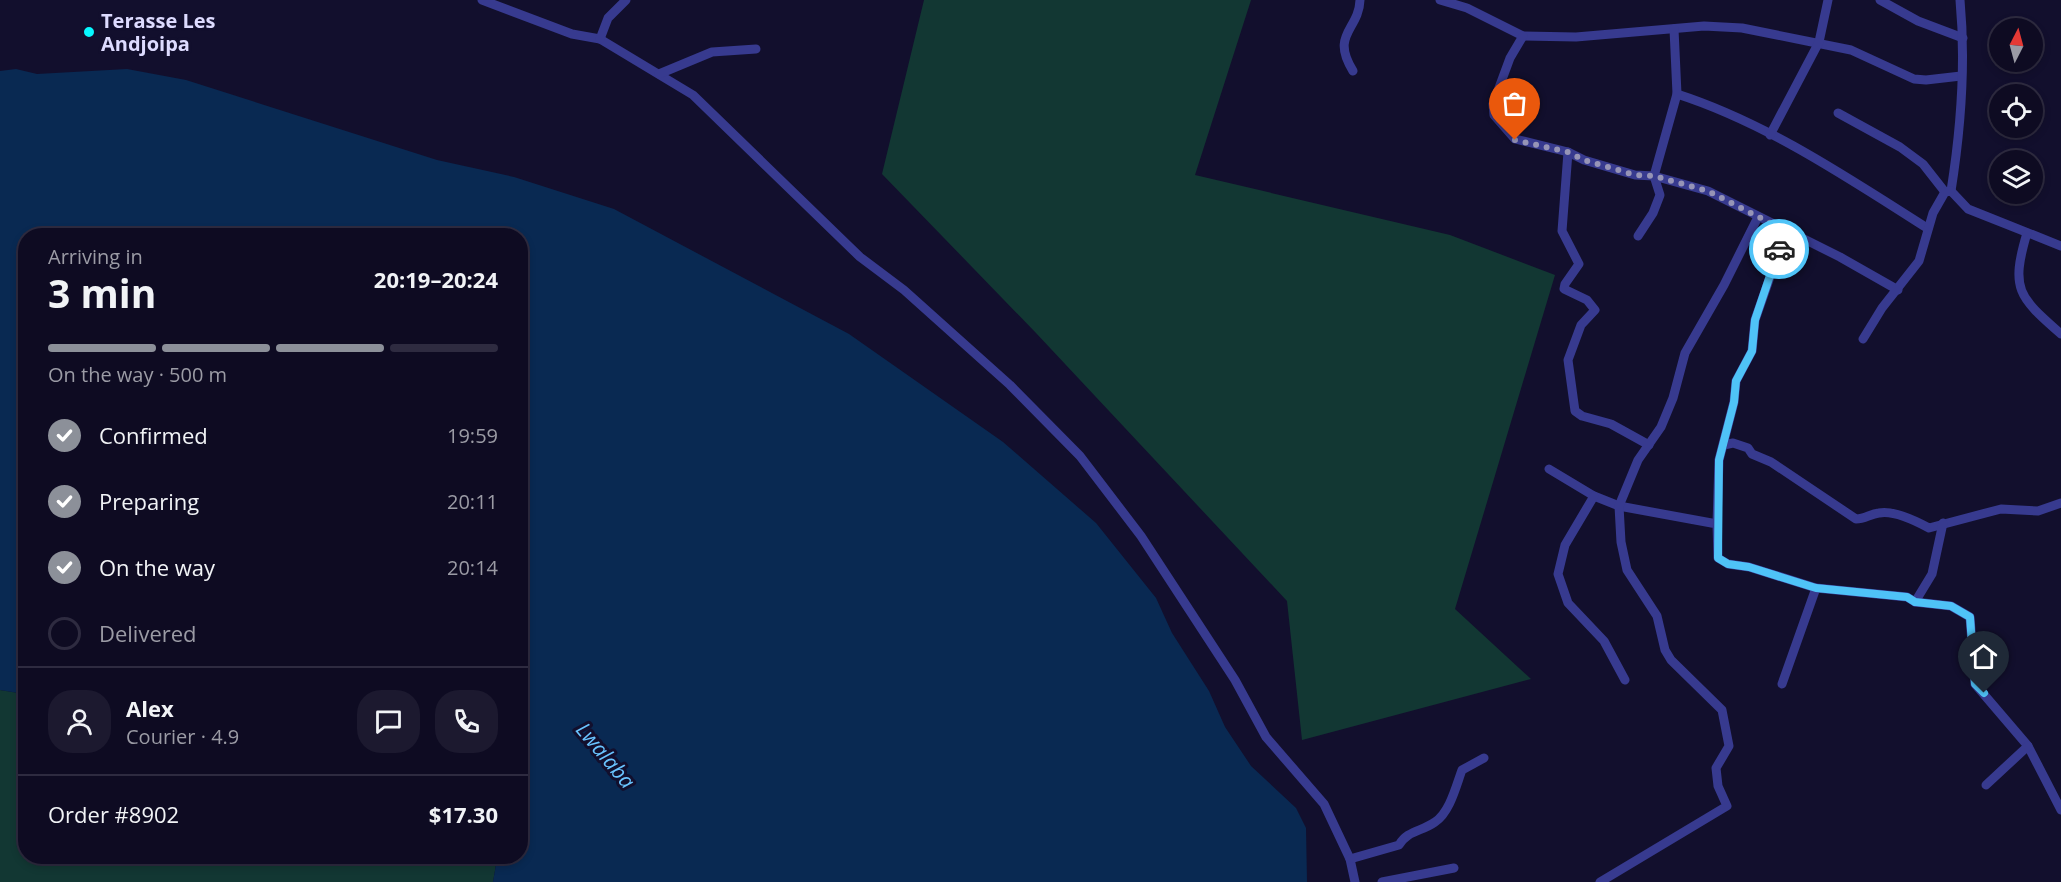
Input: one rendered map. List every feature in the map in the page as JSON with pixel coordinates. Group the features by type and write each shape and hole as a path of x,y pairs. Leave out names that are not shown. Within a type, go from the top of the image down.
{"street":[{"path":"482,0 572,34 600,39 693,95 860,257 904,290 971,347 1080,456 1142,536 1235,680 1266,737 1324,804 1350,859 1355,882"},
{"path":"600,39 608,18 626,0"},
{"path":"1353,71 1344,54 1346,32 1360,0"},
{"path":"1440,0 1467,8 1523,36 1576,37 1674,29 1742,28 1819,42 1876,59 1914,79 1961,76"},
{"path":"1770,135 1819,42 1828,0"},
{"path":"1880,0 1918,21 1963,38"},
{"path":"1863,339 1882,308 1919,261 1927,228 1948,191 1960,134 1963,38 1960,0"},
{"path":"1638,236 1653,213 1660,195 1654,176 1677,94 1674,29"},
{"path":"1523,36 1499,82 1493,105 1494,115 1515,140 1568,152 1584,160 1626,172 1654,176 1708,191 1840,257 1898,290"},
{"path":"659,74 712,52 756,49"},
{"path":"1677,94 1770,135 1850,179 1927,228"},
{"path":"1838,113 1893,143 1923,164 1968,209 2061,246"},
{"path":"1568,152 1562,231 1579,264 1564,284 1564,289 1587,300 1595,310 1581,325 1568,360 1575,411 1582,416 1611,424 1649,445"},
{"path":"1600,882 1727,806 1718,786 1716,768 1729,746 1722,710 1671,660 1665,650 1657,616 1631,580 1624,561 1618,506 1632,472 1661,427 1673,398 1685,353 1724,285 1758,217"},
{"path":"1786,231 1755,320 1752,351 1736,381 1719,460 1718,558 1722,562 1749,567 1816,588 1907,597 1915,602 1951,606 1970,617 1975,684 2028,746 2061,810"},
{"path":"2027,233 2018,270 2021,294 2032,309 2061,334"},
{"path":"1724,445 1733,443 1748,448 1752,454 1771,462 1856,519 1867,518 1881,512 1915,520 1929,528 2001,509 2038,511 2061,503"},
{"path":"1548,469 1594,496 1618,506 1718,524"},
{"path":"1594,496 1565,545 1559,567 1560,584 1576,614 1604,641 1625,680"},
{"path":"1915,602 1932,574 1943,524"},
{"path":"1782,684 1816,588"},
{"path":"1986,785 2028,746"},
{"path":"1350,859 1400,845 1406,834 1437,821 1450,801 1462,770 1484,758"},
{"path":"1382,882 1454,868"}],"green space":[{"path":"924,0 1251,0 1195,175 1450,235 1555,275 1455,609 1531,679 1302,740 1287,601 1036,333 882,174"},
{"path":"0,690 18,693 18,864 496,865 493,882 0,882"}],"water":[{"name":"Lwalaba","path":"16,69 37,74 127,69 186,80 437,160 514,177 614,209 849,334 1003,442 1096,523 1156,598 1172,633 1209,691 1225,727 1251,766 1296,808 1306,828 1307,882 493,882 496,864 528,864 528,228 18,228 18,693 0,690 0,71"}],"way so far":[{"path":"1515,140 1568,152 1584,160 1635,175 1654,176 1708,191 1786,231 1779,249"}],"place":[{"name":"Terasse Les Andjoipa","path":"89,32"}],"route":[{"path":"1779,249 1755,320 1752,351 1736,381 1734,402 1719,460 1718,558 1728,564 1749,567 1816,588 1907,597 1912,598 1915,602 1951,606 1970,617 1975,684 1984,693"}]}
